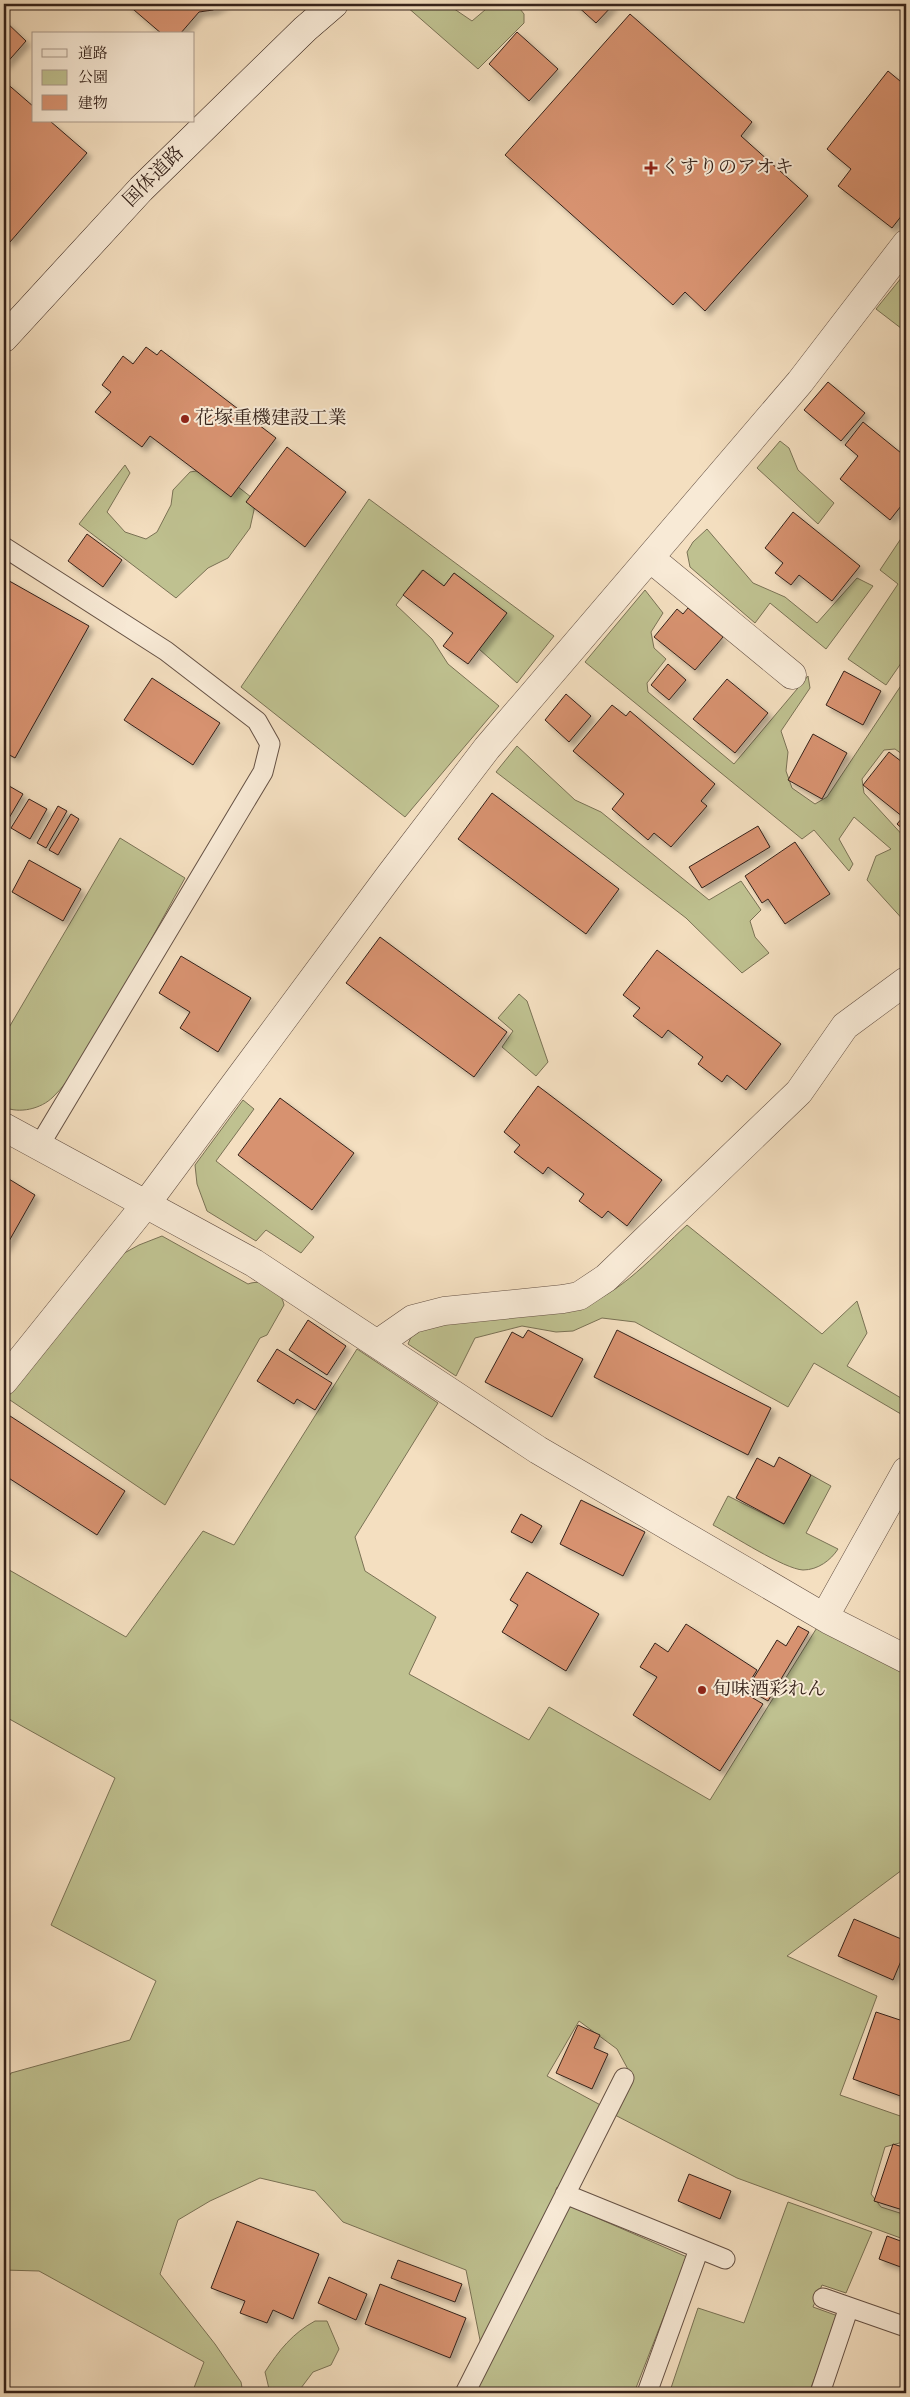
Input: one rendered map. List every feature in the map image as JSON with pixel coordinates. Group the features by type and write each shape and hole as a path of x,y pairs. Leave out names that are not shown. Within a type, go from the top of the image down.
{"street":[{"name":"国体道路","path":"4,338 142,189 305,29 334,4"},
{"path":"4,1381 146,1204 390,875 487,748 800,382 906,244"},
{"path":"650,558 792,675"},
{"path":"377,1344 414,1319 444,1311 563,1299 590,1290 606,1278 799,1092 845,1026 906,981"},
{"path":"4,1127 254,1263 538,1450 825,1616 906,1659"},
{"path":"825,1616 906,1471"}],"lane":[{"path":"4,546 166,651 258,721 270,744 263,772 39,1146"},
{"path":"465,2393 624,2078"},
{"path":"565,2194 725,2259"},
{"path":"647,2393 699,2249"},
{"path":"823,2298 906,2327"},
{"path":"820,2393 849,2307"}],"green space":[{"path":"408,4 447,4 472,21 492,4 516,4 524,14 524,23 478,69 406,6"},
{"path":"906,272 906,332 876,309"},
{"path":"780,441 789,448 798,470 834,503 818,524 757,468"},
{"path":"125,465 130,473 107,512 125,532 146,539 157,532 171,505 173,490 190,472 208,469 232,482 256,501 250,528 228,558 208,568 176,598 79,524"},
{"path":"369,499 554,636 517,683 479,649 506,613 454,573 444,586 422,570 396,605 432,639 448,664 499,706 405,817 241,687"},
{"path":"707,529 753,583 785,597 817,623 857,578 873,586 826,649 770,603 755,623 690,567 687,552 693,542"},
{"path":"906,531 906,656 886,685 848,659 898,584 880,570"},
{"path":"645,590 663,613 651,632 654,648 666,659 647,683 648,692 734,764 808,676 810,688 781,731 788,752 786,771 792,788 815,804 827,797 906,678 906,731 904,735 906,738 906,757 895,749 884,750 862,779 864,793 906,839 906,923 867,880 876,856 891,849 854,817 839,839 853,864 849,871 814,830 802,839 585,662"},
{"path":"517,746 575,800 601,812 709,900 741,881 761,910 750,921 755,937 769,953 742,973 686,918 496,772"},
{"path":"120,838 185,878 142,956 65,1083 53,1097 42,1105 23,1110 4,1107 4,1036"},
{"path":"519,994 527,1001 548,1062 536,1076 502,1047 513,1031 498,1018"},
{"path":"243,1100 254,1109 216,1161 314,1237 301,1253 266,1230 256,1241 207,1211 197,1184 195,1165"},
{"path":"687,1225 822,1334 857,1301 867,1333 847,1366 906,1401 906,1417 814,1363 788,1407 635,1322 602,1318 573,1331 556,1332 522,1326 475,1338 456,1376 408,1344 411,1337 431,1324 578,1308 594,1302 623,1283"},
{"path":"162,1236 248,1284 260,1282 271,1286 279,1294 284,1305 267,1335 260,1338 165,1505 7,1398 117,1257 139,1245"},
{"path":"357,1349 438,1403 355,1537 365,1571 436,1617 409,1674 529,1740 549,1707 710,1800 818,1626 906,1673 906,1867 787,1956 877,1996 840,2095 906,2118 906,2143 903,2142 885,2147 871,2194 881,2207 906,2215 906,2240 737,2178 613,2114 630,2073 617,2049 579,2021 547,2076 606,2108 565,2204 687,2257 634,2393 574,2393 559,2388 557,2393 473,2393 486,2370 466,2270 343,2222 315,2191 260,2178 210,2201 178,2220 160,2274 215,2344 241,2382 243,2393 192,2393 204,2362 39,2271 4,2270 4,2085 11,2073 130,2040 156,1981 51,1925 115,1778 4,1716 4,1567 126,1637 203,1531 234,1545"},
{"path":"811,1475 831,1486 806,1533 838,1549 832,1557 819,1566 809,1570 794,1568 771,1558 713,1525 728,1496 784,1524"},
{"path":"788,2202 872,2232 846,2293 822,2285 813,2307 838,2316 809,2393 687,2393 671,2388 698,2308 744,2323"},
{"path":"315,2321 327,2321 339,2349 331,2365 313,2372 301,2388 294,2393 270,2393 265,2372 287,2343"}],"building":[{"path":"127,4 225,4 213,10 199,12 182,32 160,32"},
{"path":"575,4 614,4 596,23"},
{"path":"630,14 752,122 741,136 808,196 705,311 685,292 673,305 505,155"},
{"path":"4,20 26,41 4,66"},
{"path":"517,32 558,69 529,101 489,64"},
{"path":"888,71 906,86 906,210 892,228 838,186 851,169 827,149"},
{"path":"4,81 32,105 32,122 51,122 87,153 10,242 4,237"},
{"path":"146,347 157,355 161,350 276,438 231,497 150,436 142,447 95,412 111,392 102,385 123,356 133,364"},
{"path":"828,382 865,413 841,441 804,410"},
{"path":"863,422 906,457 906,511 901,506 890,520 840,479 858,456 845,445"},
{"path":"287,447 346,492 305,547 246,502"},
{"path":"793,512 860,566 832,601 799,575 791,585 775,573 783,563 765,548"},
{"path":"87,534 122,560 103,587 68,561"},
{"path":"423,570 444,586 454,573 507,613 468,664 443,646 453,633 403,595"},
{"path":"4,578 89,626 15,758 4,752"},
{"path":"688,608 723,637 695,670 654,637 677,609 683,614"},
{"path":"668,664 686,680 669,700 651,685"},
{"path":"844,671 881,691 863,725 826,705"},
{"path":"152,678 220,723 193,765 124,720"},
{"path":"727,679 768,713 735,753 693,719"},
{"path":"566,694 591,716 569,742 545,720"},
{"path":"612,705 626,716 630,711 715,784 701,801 707,806 671,847 654,833 648,840 612,809 624,794 573,751"},
{"path":"813,734 847,753 822,799 788,780"},
{"path":"889,752 906,765 906,832 897,824 903,817 863,785"},
{"path":"4,783 23,794 5,825 4,824"},
{"path":"492,793 619,889 586,934 458,839"},
{"path":"29,799 47,809 30,839 11,828"},
{"path":"58,806 67,811 46,848 37,843"},
{"path":"71,814 79,819 58,855 49,850"},
{"path":"758,826 770,847 702,888 689,867"},
{"path":"795,842 830,894 785,924 768,899 762,903 745,876"},
{"path":"29,860 81,889 63,921 12,892"},
{"path":"380,937 507,1032 474,1077 346,983"},
{"path":"657,950 781,1044 746,1090 727,1075 722,1082 698,1064 703,1057 668,1030 662,1038 633,1016 640,1008 623,995"},
{"path":"181,956 251,998 218,1052 180,1028 190,1012 159,993"},
{"path":"538,1086 662,1180 627,1226 608,1211 602,1218 579,1201 584,1194 548,1167 543,1174 514,1152 520,1145 504,1132"},
{"path":"280,1098 354,1153 312,1210 238,1155"},
{"path":"4,1176 35,1195 4,1250"},
{"path":"308,1320 346,1346 327,1375 289,1350"},
{"path":"528,1330 583,1359 552,1417 485,1382 512,1332 523,1338"},
{"path":"617,1330 771,1408 748,1455 594,1377"},
{"path":"277,1349 332,1383 315,1410 297,1399 294,1404 257,1381"},
{"path":"7,1414 125,1491 97,1535 4,1475 4,1418"},
{"path":"779,1457 811,1475 784,1524 736,1498 757,1458 774,1467"},
{"path":"581,1500 645,1532 623,1576 560,1544"},
{"path":"521,1514 542,1526 532,1543 511,1532"},
{"path":"527,1572 599,1614 566,1671 502,1632 518,1605 510,1600"},
{"path":"686,1624 757,1670 743,1692 763,1704 720,1771 633,1715 657,1677 640,1667 655,1643 668,1652"},
{"path":"798,1626 809,1632 768,1701 747,1689 777,1640 786,1646"},
{"path":"854,1919 906,1941 906,1949 893,1980 838,1956"},
{"path":"876,2012 906,2022 906,2098 853,2079"},
{"path":"578,2025 600,2035 594,2048 608,2054 592,2089 556,2073"},
{"path":"893,2144 906,2148 906,2211 874,2201"},
{"path":"689,2174 731,2191 720,2219 678,2201"},
{"path":"237,2221 319,2254 293,2319 273,2310 267,2323 240,2313 245,2301 211,2288"},
{"path":"887,2236 906,2243 906,2269 879,2259"},
{"path":"398,2260 462,2284 455,2302 391,2278"},
{"path":"329,2277 367,2294 356,2320 318,2303"},
{"path":"380,2284 466,2318 450,2358 365,2324"}],"place":[{"name":"くすりのアオキ","path":"651,168"},
{"name":"花塚重機建設工業","path":"185,419"},
{"name":"旬味酒彩れん","path":"702,1690"}]}
